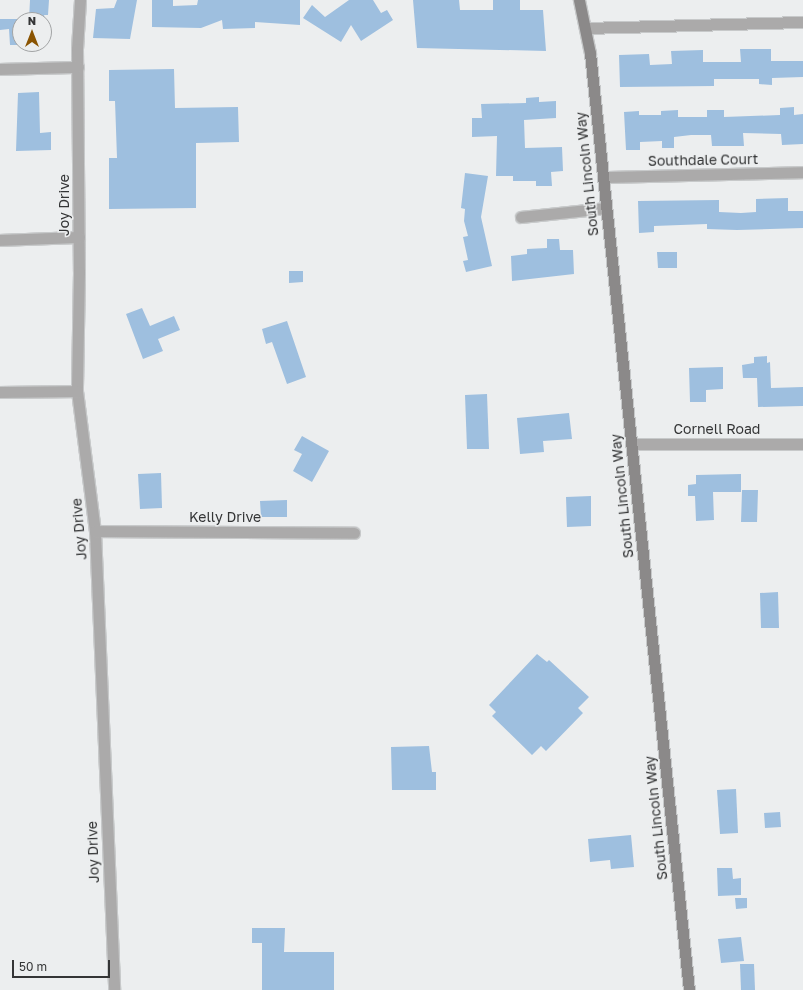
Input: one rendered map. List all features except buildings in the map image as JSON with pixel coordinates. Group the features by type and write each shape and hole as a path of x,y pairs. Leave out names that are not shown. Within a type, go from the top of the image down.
{"main road":[{"name":"South Lincoln Way","path":"579,0 586,28 603,177 689,990"}],"street":[{"name":"Joy Drive","path":"80,0 78,67 79,237 77,391 95,531 114,990"},
{"path":"586,28 803,22"},
{"path":"0,69 78,67"},
{"name":"Southdale Court","path":"603,177 803,172"},
{"path":"521,217 606,208"},
{"path":"0,240 79,237"},
{"path":"0,392 77,391"},
{"name":"Cornell Road","path":"631,444 803,444"},
{"name":"Kelly Drive","path":"95,531 354,533"}]}
